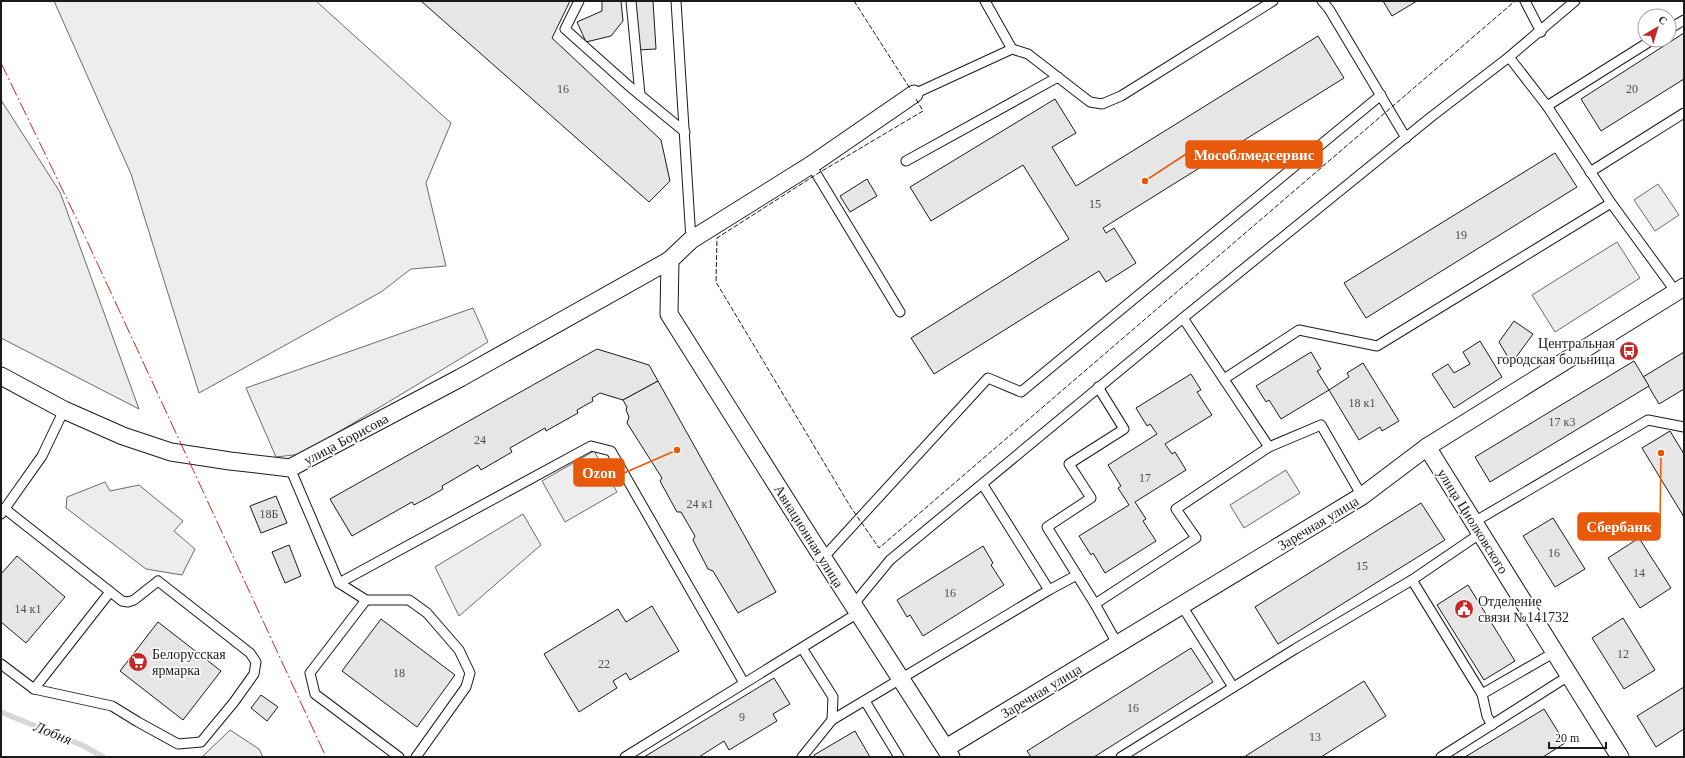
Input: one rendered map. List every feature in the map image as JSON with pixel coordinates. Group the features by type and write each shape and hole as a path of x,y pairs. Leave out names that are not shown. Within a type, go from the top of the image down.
{"street":[{"name":"улица Борисова","path":"1,376 64,410 123,436 171,452 290,468 460,378 670,260 691,240 811,165 914,94"},
{"name":"Авиационная улица","path":"670,260 670,314 823,558 948,753"},
{"name":"Заречная улица","path":"948,753 1118,645 1362,496 1427,447 1680,290"},
{"name":"улица Циолковского","path":"1427,447 1620,757"}],"lane":[{"path":"579,1 565,29 640,95 685,132"},
{"path":"631,1 640,95"},
{"path":"676,1 691,240"},
{"path":"985,1 1012,49"},
{"path":"914,94 1012,49 1028,54 1090,102 1102,104 1121,96 1273,1"},
{"path":"1322,1 1329,9 1406,138"},
{"path":"1525,1 1541,32"},
{"path":"625,757 802,648 856,609 890,560 983,485 1183,318 1406,138 1541,32 1575,1"},
{"path":"1547,106 1639,48"},
{"path":"1509,57 1547,106 1612,203 1680,290"},
{"path":"906,161 1058,77"},
{"path":"823,558 988,378 1021,392 1381,95"},
{"path":"1590,172 1684,113"},
{"path":"811,165 900,312"},
{"path":"1224,379 1299,330 1377,346 1612,203"},
{"path":"1183,318 1269,447"},
{"path":"1098,388 1124,429 1069,464 1091,498 1047,527 1077,574 1118,645"},
{"path":"1,664 34,689 112,706 178,744 201,742 234,702 254,674 256,662 250,652 158,581 134,600 128,602 122,601 3,512 42,456 64,410"},
{"path":"1121,757 1233,687 1412,580 1477,527 1648,420 1684,427"},
{"path":"1095,604 1196,538 1176,509 1269,447 1321,425 1362,496"},
{"path":"339,582 591,446 611,452 744,683"},
{"path":"290,468 339,582 366,600 409,600 428,613 459,650 470,673 466,687 416,757"},
{"path":"983,485 1049,590"},
{"path":"802,757 832,720 902,680 915,670 1077,574"},
{"path":"1412,580 1482,694 1487,716 1492,724"},
{"path":"34,689 110,592"},
{"path":"366,600 310,673 315,694 399,757"},
{"path":"1182,606 1233,687"},
{"path":"802,648 833,697 832,720"},
{"path":"1482,694 1555,652"},
{"path":"1441,757 1570,675"},
{"path":"865,701 899,757"}],"shaded area":[{"path":"54,1 316,1 451,123 426,183 446,266 411,269 381,292 199,393 131,174"},
{"path":"1,100 60,192 139,409 1,338"},
{"path":"1658,184 1679,215 1655,231 1634,200"},
{"path":"1617,242 1640,278 1555,332 1532,295"},
{"path":"473,308 488,342 302,454 276,457 246,388"},
{"path":"594,451 617,492 565,522 542,481"},
{"path":"1286,470 1300,493 1244,528 1230,505"},
{"path":"105,482 110,491 139,485 183,521 174,531 195,549 182,575 146,569 66,508 67,497"},
{"path":"523,514 541,545 459,616 435,567"},
{"path":"230,730 259,749 263,757 202,757"}],"building":[{"path":"421,1 570,1 552,38 661,140 670,181 649,202"},
{"path":"602,1 621,1 623,21 611,36 586,42 577,22 602,11"},
{"path":"635,1 653,1 656,49 638,50"},
{"path":"1383,1 1417,1 1392,16"},
{"path":"1684,33 1684,79 1601,131 1581,99 1661,48 1677,48 1677,37"},
{"path":"1318,36 1344,78 1103,228 1106,233 1114,228 1136,263 1106,282 1099,271 934,374 911,338 1069,239 1023,165 931,221 910,187 1055,99 1076,133 1052,147 1076,186"},
{"path":"1555,153 1577,187 1366,318 1344,283"},
{"path":"867,179 877,196 850,212 840,196"},
{"path":"1514,321 1533,334 1514,360 1509,359 1499,342"},
{"path":"1480,341 1502,377 1454,408 1432,374 1448,364 1454,373 1470,364 1463,352"},
{"path":"597,349 649,365 658,381 623,400 600,393 592,398 593,401 577,410 578,413 546,431 545,428 510,448 512,452 481,470 478,465 442,486 443,489 429,497 414,505 412,502 352,536 330,499"},
{"path":"1311,352 1321,369 1317,371 1329,390 1281,419 1269,400 1266,402 1256,386"},
{"path":"1684,352 1684,389 1659,404 1643,377"},
{"path":"1634,361 1649,386 1490,482 1475,457"},
{"path":"1363,363 1399,421 1382,431 1380,427 1359,440 1329,390 1349,377 1347,373"},
{"path":"1191,374 1201,390 1197,392 1212,415 1165,444 1172,454 1175,452 1186,470 1135,502 1146,519 1143,521 1156,541 1105,573 1093,553 1091,555 1079,536 1129,505 1118,488 1121,486 1108,465 1157,434 1150,424 1147,426 1136,408"},
{"path":"658,381 776,592 738,613 713,571 708,569 693,540 695,536 681,512 677,512 660,481 662,478 627,423 629,417 626,410 627,407 623,400"},
{"path":"1670,431 1684,454 1684,517 1642,448"},
{"path":"276,496 287,523 261,533 250,506"},
{"path":"1421,503 1445,540 1278,644 1255,607"},
{"path":"1553,518 1585,569 1555,587 1523,536"},
{"path":"1639,538 1671,588 1640,608 1608,558"},
{"path":"289,545 301,576 285,583 272,552"},
{"path":"983,546 993,563 991,565 1004,585 923,636 910,615 907,617 897,600"},
{"path":"17,556 65,597 26,643 1,622 1,574"},
{"path":"1468,585 1515,661 1484,680 1437,605"},
{"path":"652,606 679,651 630,680 626,673 613,681 617,688 579,712 544,654 618,609 626,622"},
{"path":"1623,618 1655,670 1624,689 1592,638"},
{"path":"381,619 455,675 417,727 342,671"},
{"path":"158,622 221,671 183,720 120,671"},
{"path":"1191,648 1213,682 1094,757 1031,757 1027,751"},
{"path":"774,678 790,704 773,714 777,721 729,750 724,741 699,757 644,757"},
{"path":"1364,681 1386,716 1321,757 1244,757"},
{"path":"1684,687 1684,729 1656,747 1637,716"},
{"path":"261,695 278,707 267,721 251,708"},
{"path":"1544,709 1565,743 1543,757 1465,757"},
{"path":"855,731 870,757 815,757 814,755"}],"waterway":[{"name":"Лобня","path":"1,712 84,746 103,757"}],"fence":[{"path":"854,1 911,90"},
{"path":"916,99 923,111 817,174 717,238 716,282 850,506 879,548 1515,1"}],"power":[{"path":"1,63 81,228 326,757"}],"place":[{"name":"Мособлмедсервис","path":"1145,181"},
{"name":"Центральная городская больница","path":"1629,351"},
{"name":"Ozon","path":"677,450"},
{"name":"Сбербанк","path":"1661,453"},
{"name":"Отделение связи №141732","path":"1464,609"},
{"name":"Белорусская ярмарка","path":"138,662"}]}
